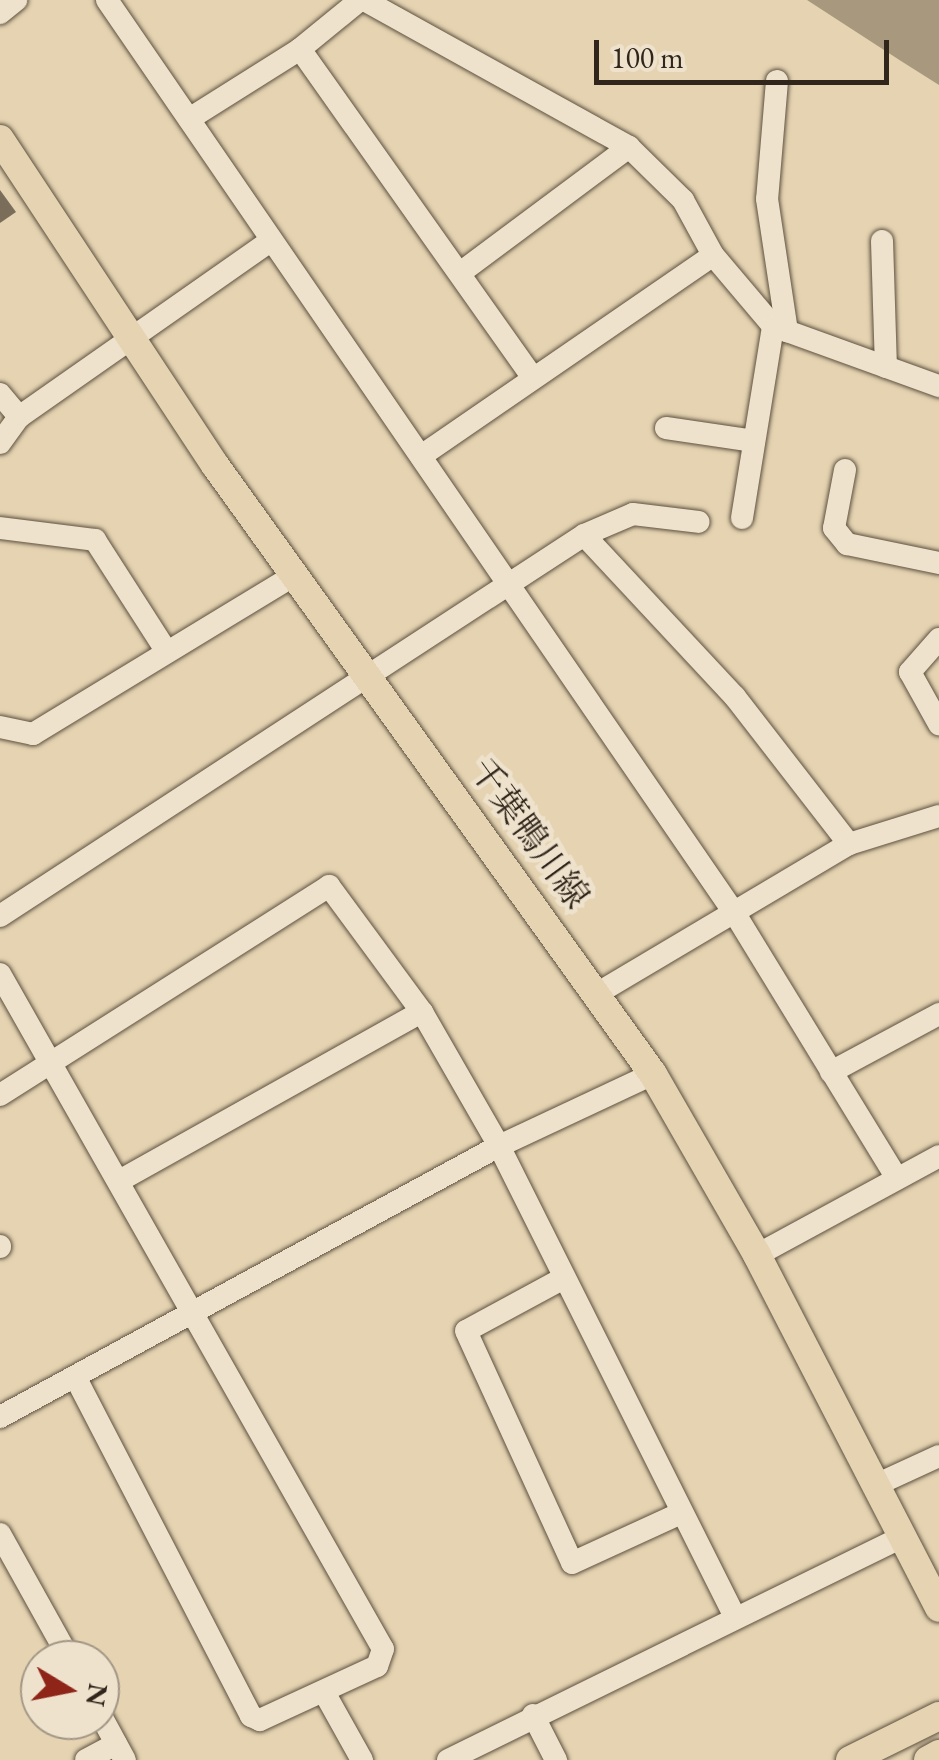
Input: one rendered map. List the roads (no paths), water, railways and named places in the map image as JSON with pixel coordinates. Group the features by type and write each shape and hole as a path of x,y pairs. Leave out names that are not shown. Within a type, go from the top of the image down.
{"main road":[{"name":"千葉鴨川線","path":"0,139 129,340 653,1074 757,1255 939,1608"},
{"path":"850,1760 939,1716"},
{"path":"928,1760 939,1754"}],"street":[{"path":"0,13 16,0"},
{"path":"107,0 269,242 735,914 897,1178"},
{"path":"189,119 300,48 362,0 629,147 683,200 714,256 780,329 939,386"},
{"path":"300,48 532,375"},
{"path":"742,518 754,442 780,329 768,199 776,82"},
{"path":"460,273 629,147"},
{"path":"882,241 886,367"},
{"path":"0,443 19,417 269,242"},
{"path":"421,456 532,375 714,256"},
{"path":"0,394 19,417"},
{"path":"666,428 754,442"},
{"path":"846,470 834,528 846,544 939,563"},
{"path":"0,916 584,536 633,514 699,522"},
{"path":"0,528 95,540 165,648"},
{"path":"584,536 735,697 849,844"},
{"path":"0,727 33,734 165,648 295,575"},
{"path":"939,639 910,672 939,724"},
{"path":"598,993 849,844 935,825"},
{"path":"0,1095 330,886 422,1012 500,1146 562,1278 734,1615"},
{"path":"0,974 47,1066 119,1181 382,1649 377,1666 260,1720 251,1716 76,1378"},
{"path":"119,1181 422,1012"},
{"path":"830,1072 939,1014"},
{"path":"0,1418 500,1146 653,1074"},
{"path":"757,1255 939,1156"},
{"path":"562,1278 466,1331 572,1563 681,1513"},
{"path":"876,1484 939,1456"},
{"path":"0,1534 59,1640"},
{"path":"448,1760 532,1714 904,1536"},
{"path":"324,1692 362,1760"},
{"path":"532,1714 556,1760"},
{"path":"86,1760 121,1752"}]}
